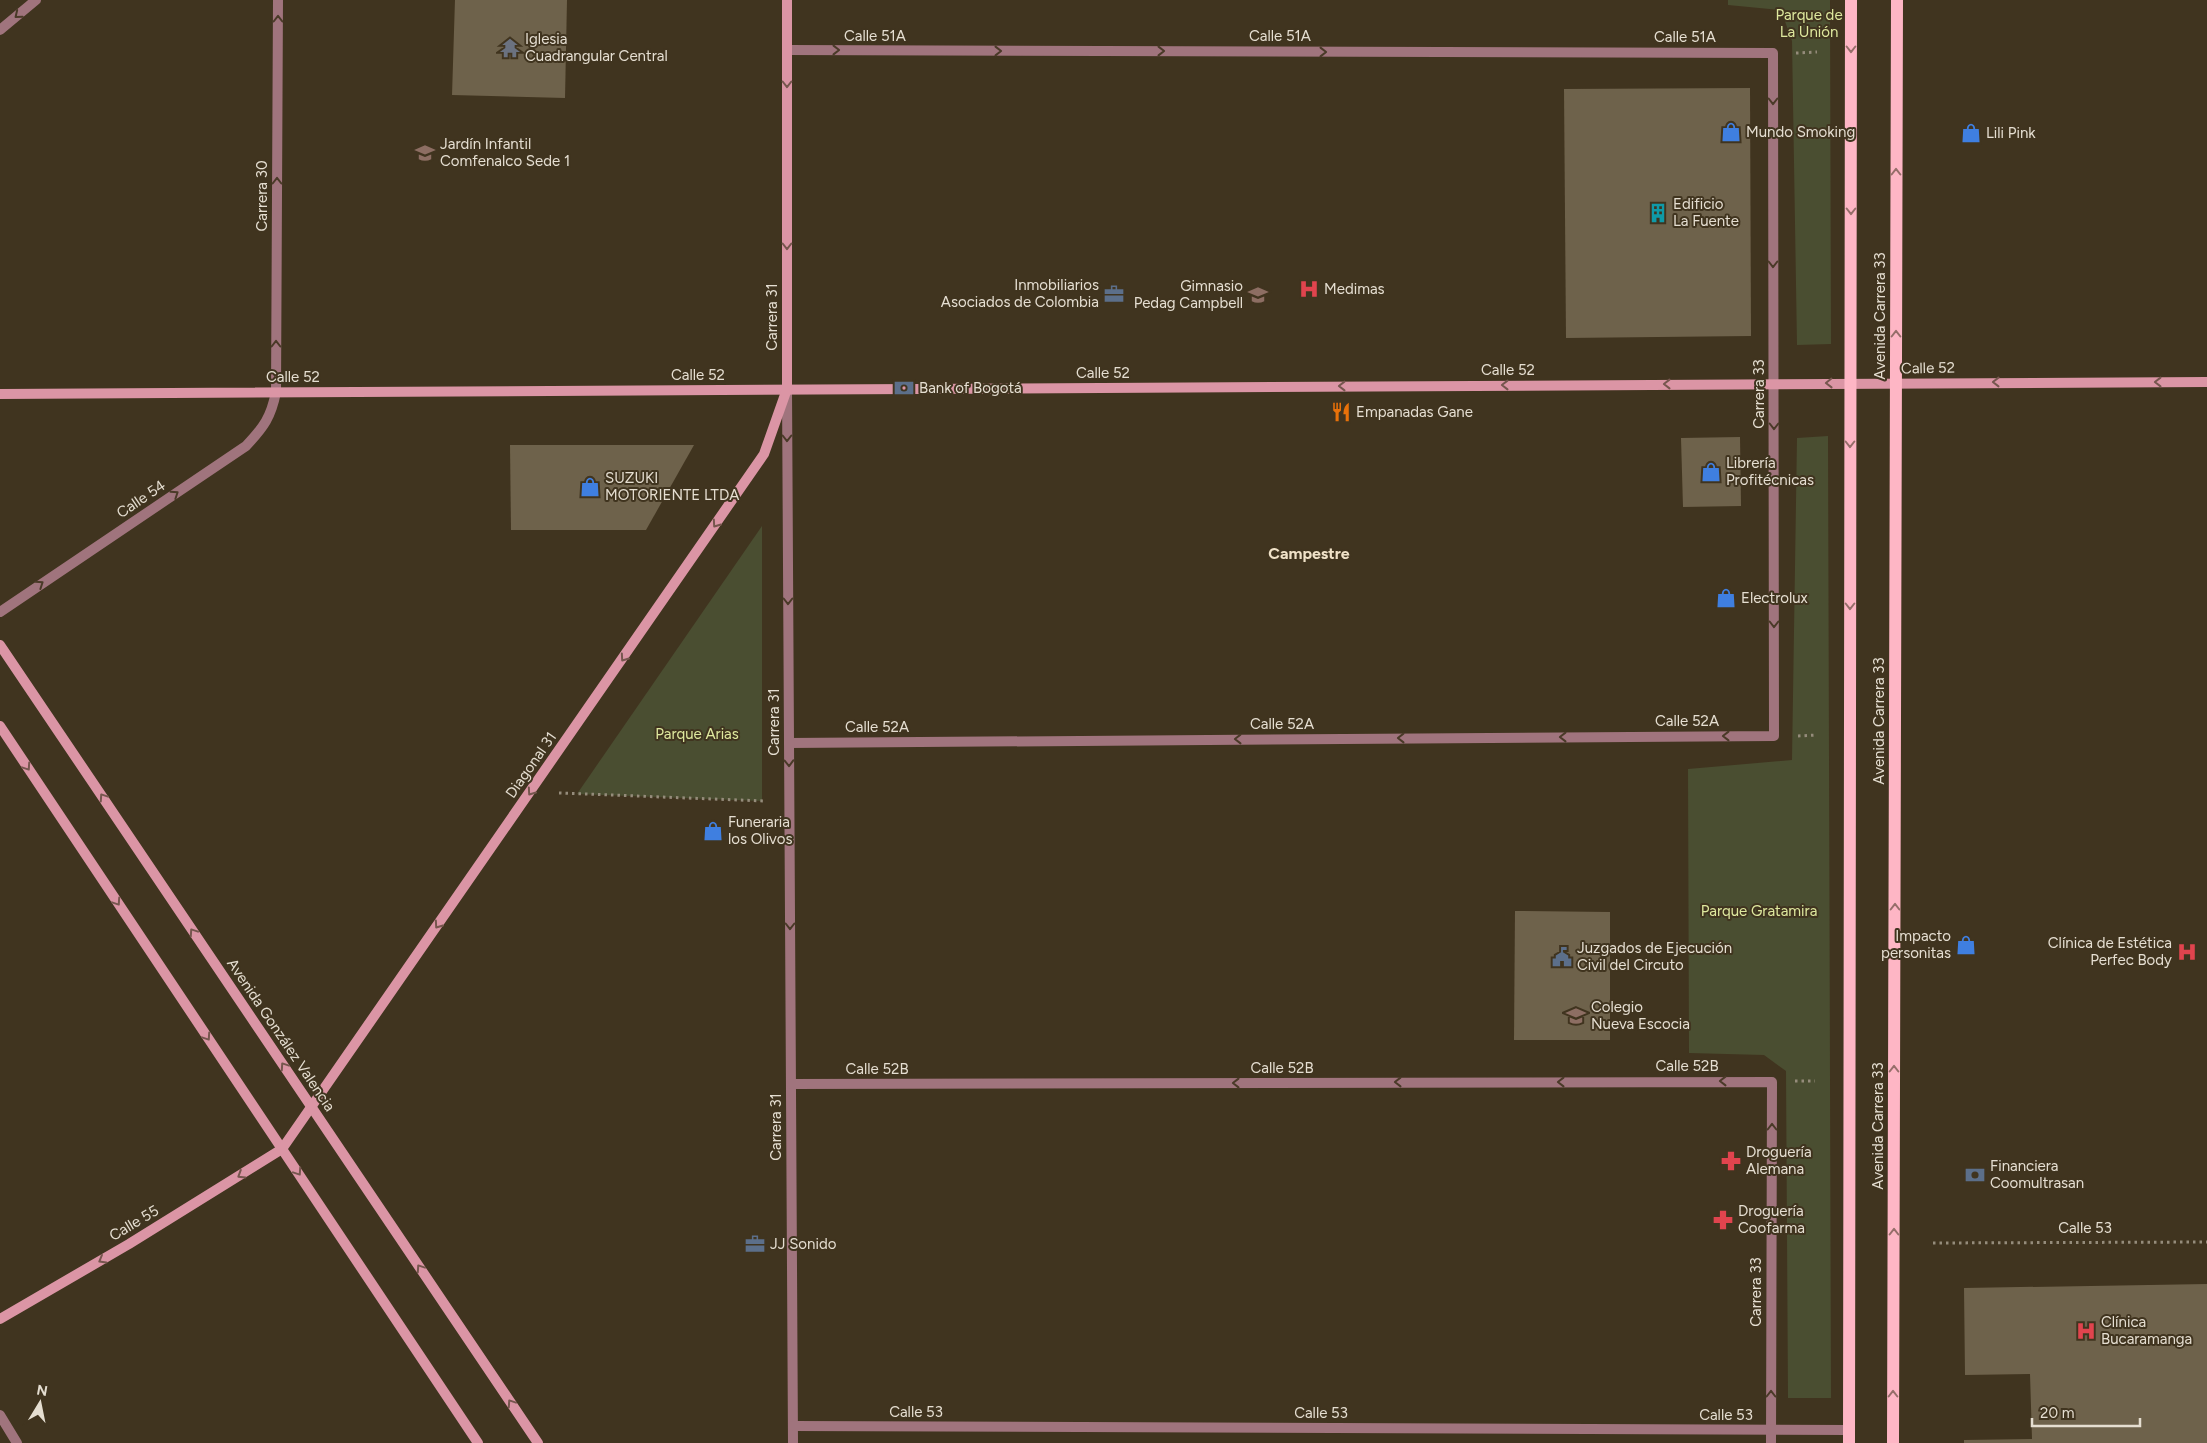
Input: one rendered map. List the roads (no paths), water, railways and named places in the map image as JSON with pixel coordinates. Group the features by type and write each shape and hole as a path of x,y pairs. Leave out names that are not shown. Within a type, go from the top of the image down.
{"main road":[{"name":"Avenida Carrera 33","path":"1849,1437 1851,0"},
{"name":"Avenida Carrera 33","path":"1893,1443 1897,0"}],"street":[{"path":"0,30 36,0"},
{"name":"Carrera 30","path":"276,392 278,0"},
{"name":"Carrera 31","path":"787,0 787,389 793,1443"},
{"name":"Calle 51A","path":"787,50 1773,52"},
{"name":"Carrera 33","path":"1773,52 1774,736"},
{"name":"Calle 52","path":"0,394 2207,382"},
{"name":"Diagonal 31","path":"282,1149 764,454 787,389"},
{"name":"Calle 54","path":"0,612 246,446 272,412 276,392"},
{"name":"Avenida González Valencia","path":"0,644 538,1443"},
{"path":"0,726 478,1443"},
{"name":"Calle 52A","path":"789,743 1774,736"},
{"name":"Carrera 33","path":"1771,1443 1772,1082"},
{"name":"Calle 52B","path":"791,1084 1772,1082"},
{"name":"Calle 55","path":"0,1319 129,1244 282,1149"},
{"path":"0,1415 17,1443"},
{"name":"Calle 53","path":"793,1426 1771,1430 1849,1437"}],"place":[{"name":"Iglesia Cuadrangular Central","path":"510,48"},
{"name":"Mundo Smoking","path":"1731,132"},
{"name":"Lili Pink","path":"1971,133"},
{"name":"Jardín Infantil Comfenalco Sede 1","path":"425,153"},
{"name":"Edificio La Fuente","path":"1658,213"},
{"name":"Medimas","path":"1309,289"},
{"name":"Inmobiliarios Asociados de Colombia","path":"1114,294"},
{"name":"Gimnasio Pedag Campbell","path":"1258,295"},
{"name":"Bank of Bogotá","path":"904,388"},
{"name":"Empanadas Gane","path":"1341,412"},
{"name":"Librería Profitécnicas","path":"1711,472"},
{"name":"SUZUKI MOTORIENTE LTDA","path":"590,487"},
{"name":"Electrolux","path":"1726,598"},
{"name":"Funeraria los Olivos","path":"713,831"},
{"name":"Impacto personitas","path":"1966,945"},
{"name":"Clínica de Estética Perfec Body","path":"2187,952"},
{"name":"Juzgados de Ejecución Civil del Circuto","path":"1562,957"},
{"name":"Colegio Nueva Escocia","path":"1576,1016"},
{"name":"Droguería Alemana","path":"1731,1161"},
{"name":"Financiera Coomultrasan","path":"1975,1175"},
{"name":"Droguería Coofarma","path":"1723,1220"},
{"name":"JJ Sonido","path":"755,1244"},
{"name":"Clínica Bucaramanga","path":"2086,1331"}],"district":[{"name":"Campestre","path":"1309,553"}],"park label":[{"name":"Parque de La Unión","path":"1809,24"},
{"name":"Parque Arias","path":"697,734"},
{"name":"Parque Gratamira","path":"1759,911"}]}
